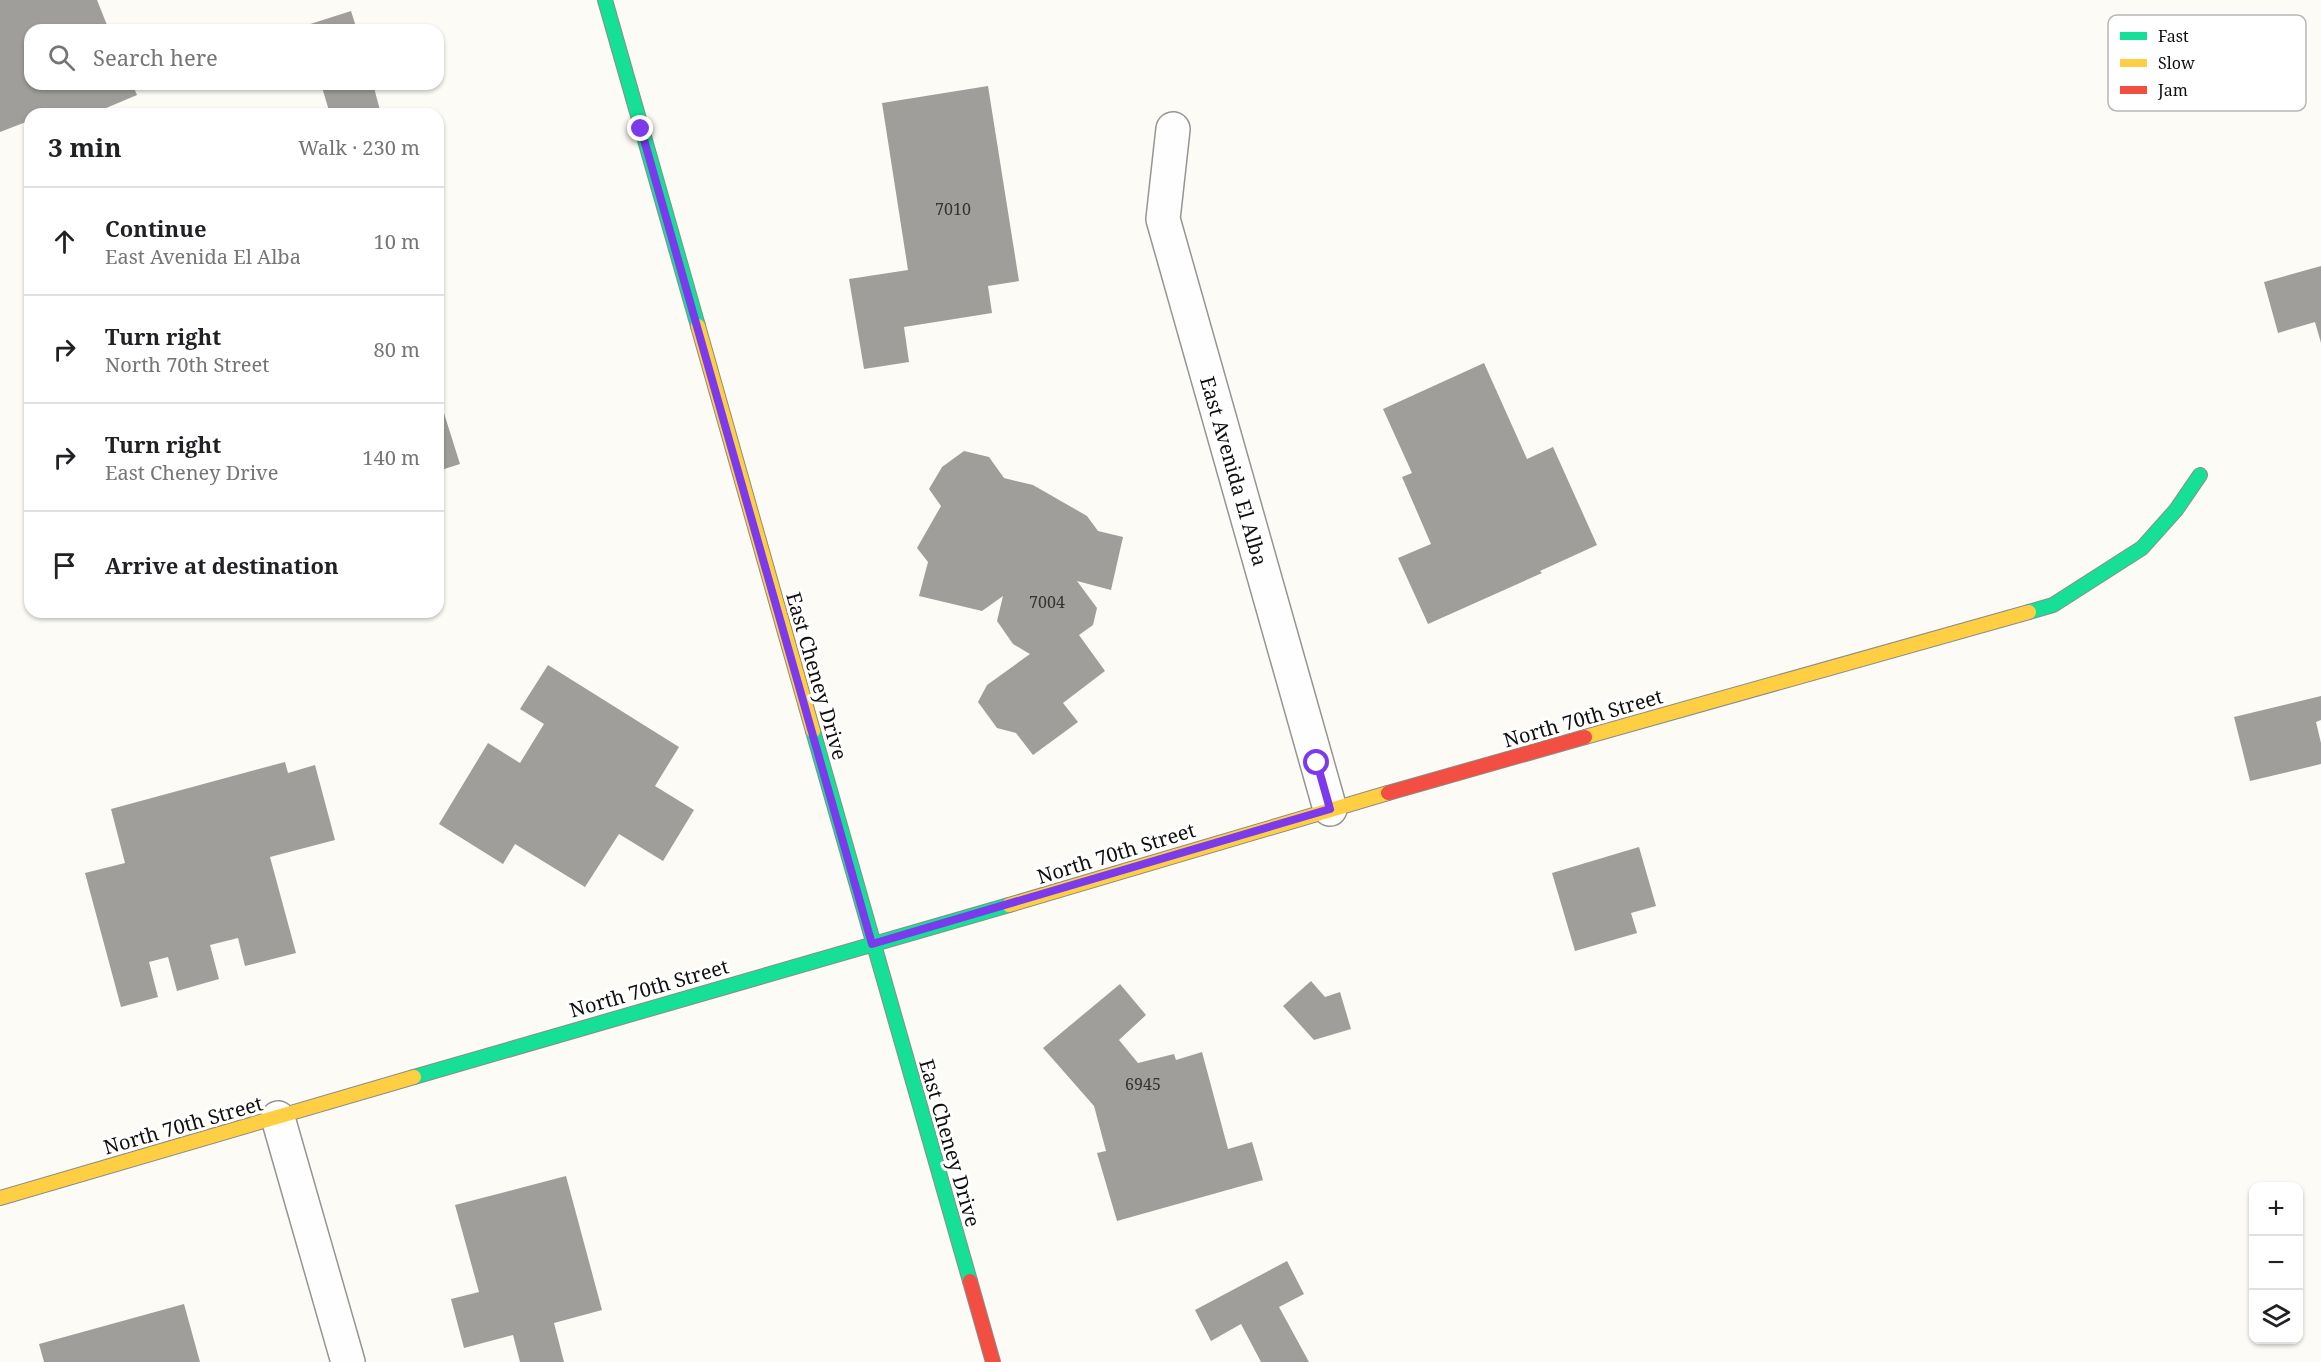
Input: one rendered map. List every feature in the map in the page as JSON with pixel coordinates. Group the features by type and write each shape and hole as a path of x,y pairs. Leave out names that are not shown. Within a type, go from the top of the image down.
{"street":[{"name":"East Cheney Drive","path":"605,0 872,944 993,1362"},
{"name":"East Avenida El Alba","path":"1173,129 1163,219 1330,809"},
{"name":"North 70th Street","path":"0,1198 1330,809 2053,605 2142,548 2176,510 2200,476"},
{"path":"278,1118 348,1362"}],"building":[{"path":"0,0 97,0 107,24 24,24 24,90 135,90 137,95 106,108 24,108 24,123 0,132"},
{"path":"351,11 355,24 310,24"},
{"path":"988,86 1019,281 988,286 992,313 904,327 909,362 864,369 849,279 908,270 882,103"},
{"path":"323,90 375,90 379,108 328,108"},
{"path":"2321,266 2321,343 2315,322 2278,333 2264,282"},
{"path":"1484,363 1527,459 1553,447 1597,545 1540,571 1542,573 1428,624 1398,558 1431,544 1402,477 1412,473 1383,409"},
{"path":"444,413 460,464 444,469"},
{"path":"964,451 989,457 1004,478 1033,485 1087,516 1098,531 1123,537 1111,590 1077,581 1097,608 1093,625 1079,635 1105,671 1063,703 1078,722 1033,755 1016,733 997,728 978,702 987,685 1030,654 1013,644 997,621 1003,596 982,611 919,596 928,562 917,548 941,506 929,489 942,467"},
{"path":"548,665 679,747 655,786 694,810 663,861 619,834 585,887 515,844 503,864 439,824 488,743 520,763 544,724 520,709"},
{"path":"2321,696 2321,720 2316,722 2321,743 2321,764 2250,781 2234,717"},
{"path":"285,762 288,773 315,765 335,840 270,857 296,953 245,966 238,938 210,945 219,979 177,991 168,957 149,962 158,997 121,1007 85,873 125,863 111,809"},
{"path":"1639,847 1656,906 1631,913 1637,933 1575,951 1552,873"},
{"path":"1311,981 1325,997 1340,992 1351,1029 1314,1040 1283,1006"},
{"path":"1120,984 1146,1015 1119,1040 1138,1063 1174,1054 1176,1060 1202,1052 1228,1149 1252,1142 1263,1180 1117,1221 1097,1153 1106,1151 1094,1106 1043,1048"},
{"path":"566,1176 602,1310 554,1323 564,1362 520,1362 513,1335 464,1348 451,1299 479,1292 455,1205"},
{"path":"1287,1261 1304,1294 1279,1307 1309,1362 1261,1362 1241,1324 1211,1341 1195,1310"},
{"path":"184,1304 200,1362 44,1362 39,1344"}],"traffic: fast":[{"path":"605,0 698,326"},
{"path":"2029,612 2053,605 2142,548 2176,510 2200,475"},
{"path":"813,731 970,1281"},
{"path":"414,1077 1009,905"}],"traffic: slow":[{"path":"698,326 813,731"},
{"path":"1585,737 2029,612"},
{"path":"1009,905 1388,793"},
{"path":"0,1198 414,1077"}],"traffic: jam":[{"path":"1388,793 1585,737"},
{"path":"970,1281 993,1362"}],"route":[{"path":"641,129 872,944 941,926 1330,809 1317,763"}]}
